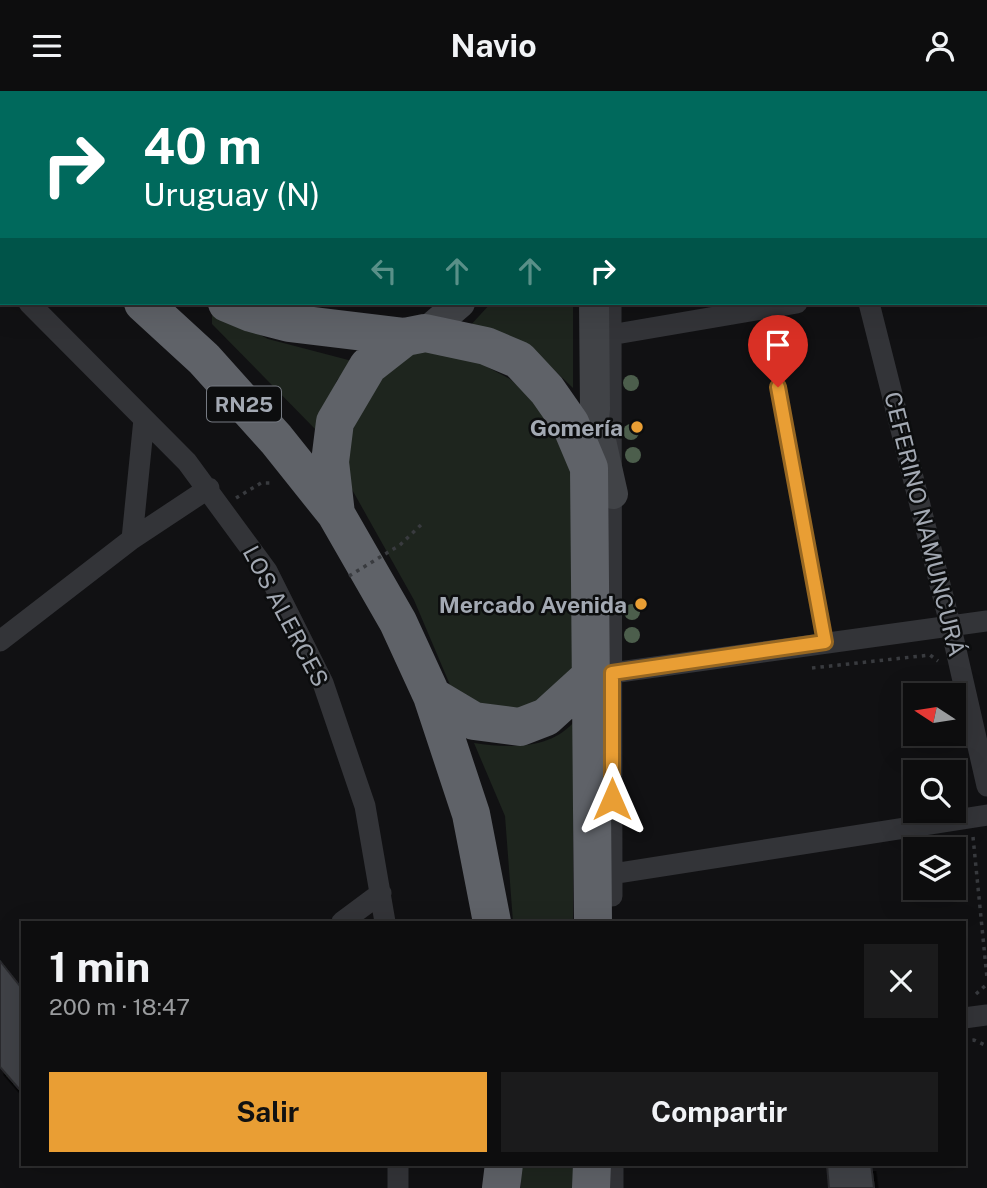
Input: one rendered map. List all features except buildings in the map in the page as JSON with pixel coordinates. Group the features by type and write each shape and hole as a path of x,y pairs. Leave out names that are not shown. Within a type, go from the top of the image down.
{"highway":[{"name":"RN25","path":"145,305 204,359 276,439 336,514 398,622 432,696 471,814 492,921"},
{"path":"232,305 289,323 415,335 486,346 519,360 547,390 570,423 601,481 602,674 593,921"},
{"path":"336,514 330,462 335,422 368,366 415,335"},
{"path":"432,696 474,721 520,727 546,717 602,674"},
{"path":"503,1188 504,1166"},
{"path":"591,1188 592,1166"}],"street":[{"name":"LOS ALERCES","path":"31,305 209,488 267,571 323,683 365,806 385,921"},
{"path":"415,335 457,305"},
{"path":"594,305 595,409 601,481"},
{"path":"601,481 611,305"},
{"path":"610,335 788,305"},
{"name":"CEFERINO NAMUNCURÁ","path":"870,305 951,628 987,786"},
{"path":"132,539 144,419"},
{"path":"0,641 132,539 209,488"},
{"path":"612,921 602,674 987,621"},
{"path":"612,874 987,815"},
{"path":"343,921 381,893"},
{"path":"966,1018 987,1014"},
{"path":"398,1166 398,1188"},
{"path":"613,1166 613,1188"}],"lane":[{"path":"764,310 825,642"}],"path":[{"path":"222,507 261,483 277,482"},
{"path":"349,576 400,545 424,522"},
{"path":"809,668 930,655 943,664"},
{"path":"972,836 987,978"},
{"path":"972,995 979,993 987,984"},
{"path":"966,1041 974,1039 987,1046"}],"shaded area":[{"path":"489,305 573,305 573,388 551,367 468,328"},
{"path":"212,310 268,339 356,362 337,380 316,430 212,324"},
{"path":"415,350 470,358 510,379 538,403 572,457 572,678 526,716 456,699 414,600 345,477 346,448 363,403 391,368"},
{"path":"573,723 573,921 513,921 505,816 474,743 527,745 540,743 563,732"},
{"path":"521,1166 574,1166 574,1188 521,1188"}],"place":[{"name":"Gomería","path":"637,427"},
{"name":"Mercado Avenida","path":"641,604"}],"route":[{"path":"612,799 612,673 825,642 778,387"}]}
